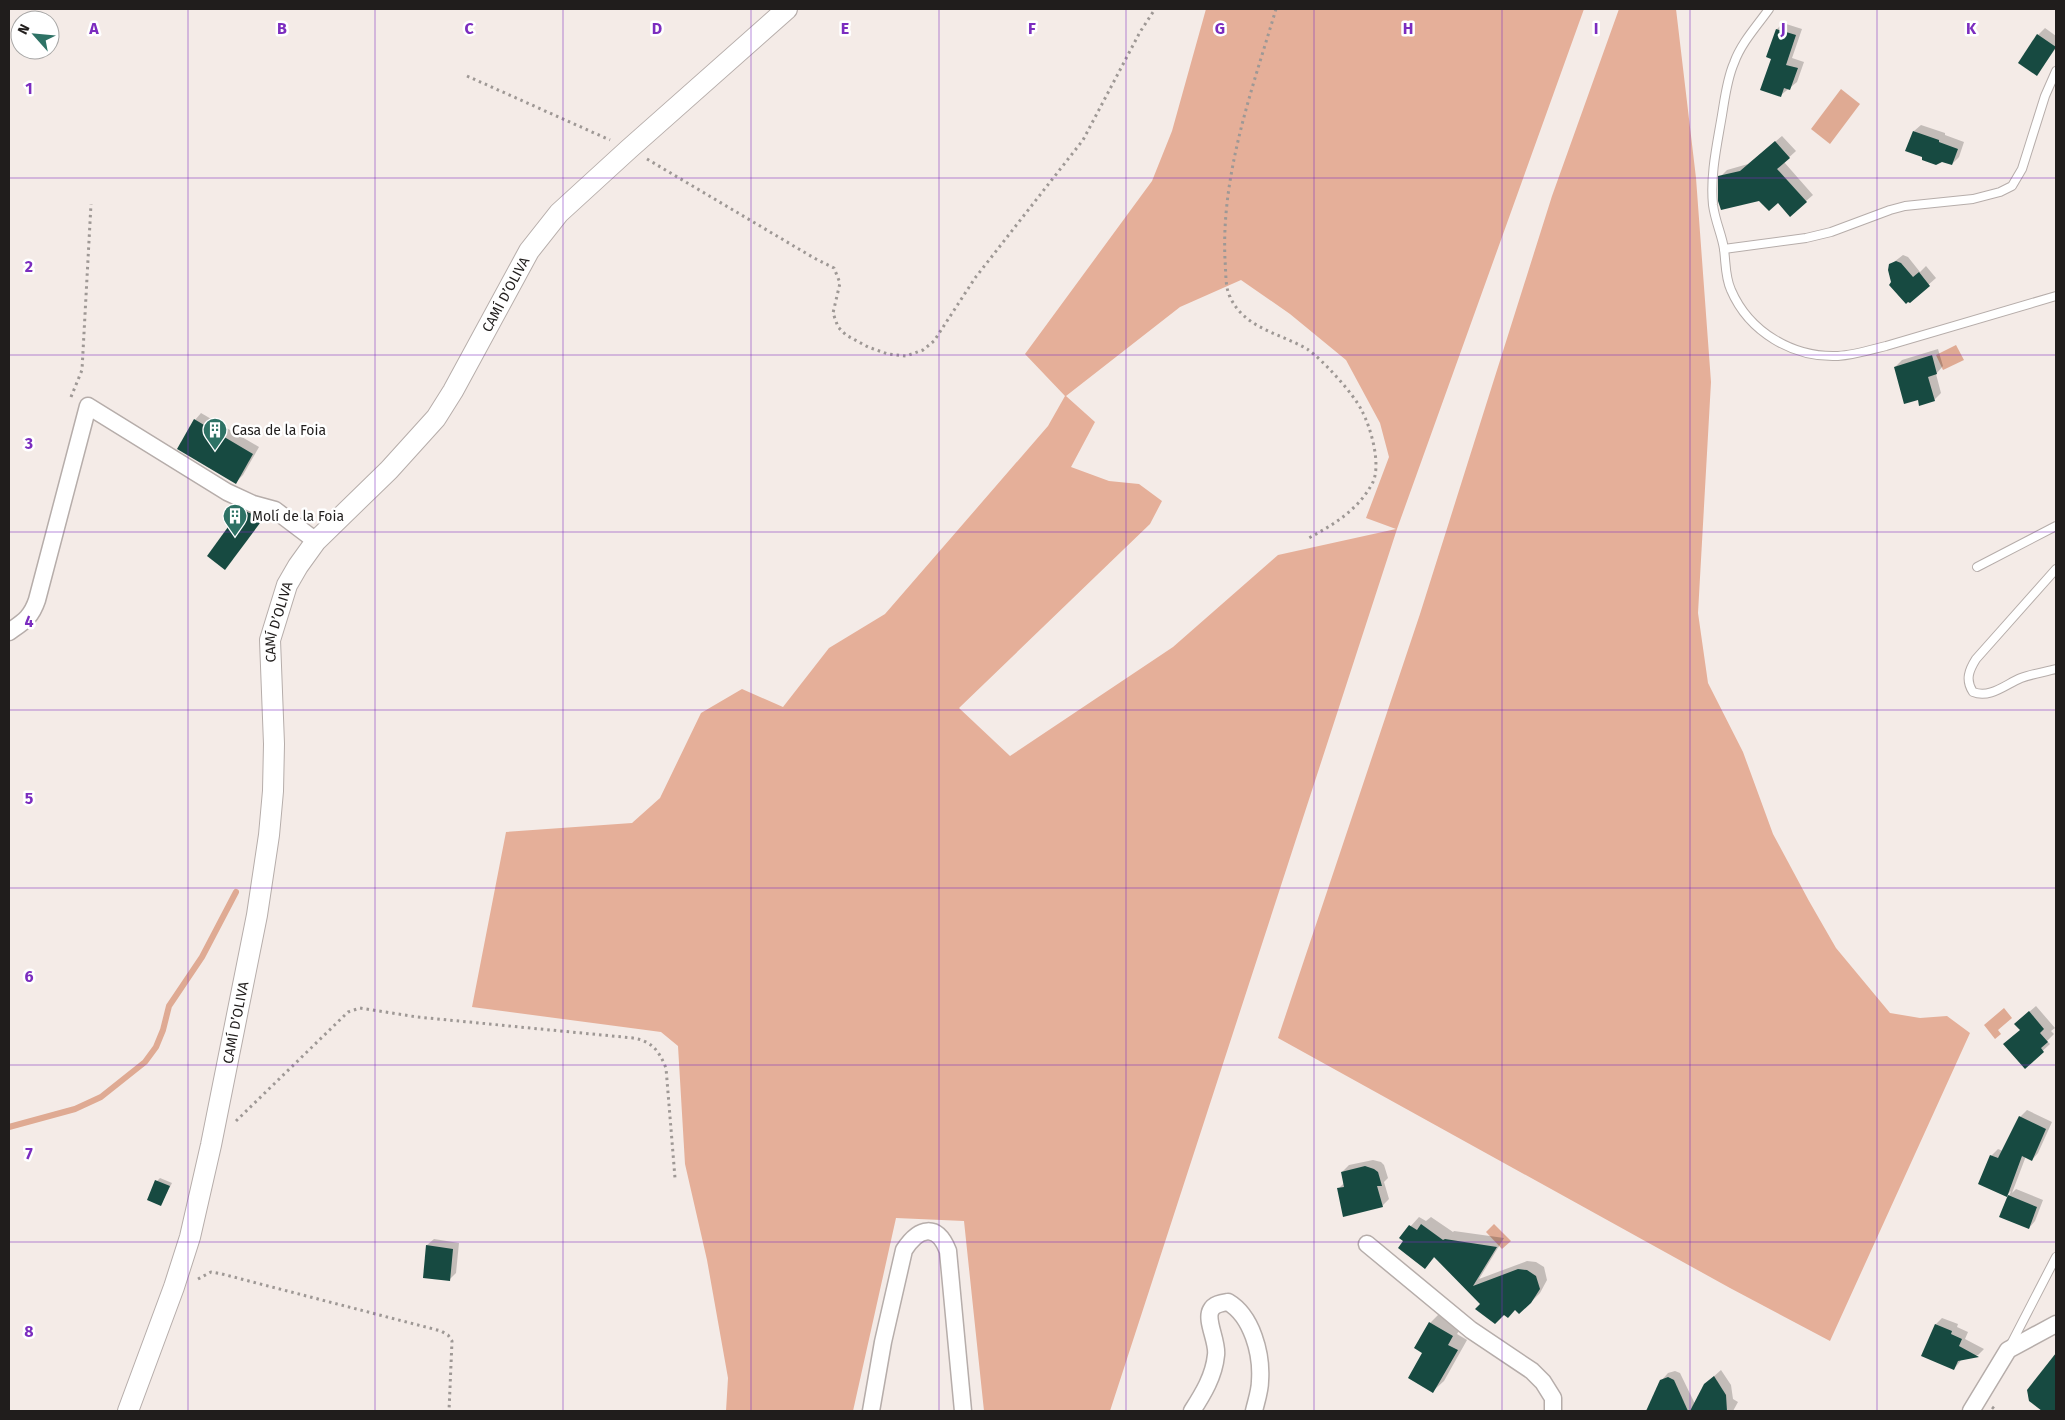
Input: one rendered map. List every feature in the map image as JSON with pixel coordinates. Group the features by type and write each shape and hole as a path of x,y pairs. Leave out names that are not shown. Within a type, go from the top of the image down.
{"street":[{"name":"CAMÍ D’OLIVA","path":"128,1411 174,1288 190,1237 211,1145 257,916 269,835 273,791 274,744 270,640 287,585 316,541 389,470 436,418 534,246 559,213 787,9"},
{"path":"9,632 25,621 33,612 88,406 227,492 253,504 275,510 316,541"},
{"path":"871,1411 883,1342 904,1250 920,1232 928,1231 938,1234 944,1241 948,1251 963,1411"},
{"path":"1368,1244 1472,1330 1532,1371 1544,1382 1553,1398 1553,1411"},
{"path":"1192,1411 1213,1372 1217,1354 1215,1338 1209,1320 1211,1310 1217,1304 1228,1302 1237,1308 1256,1343 1260,1364 1260,1383 1254,1411"},
{"path":"1971,1411 2008,1350 2056,1324"}],"lane":[{"path":"1769,9 1742,46 1734,62 1728,82 1712,186 1718,230 1724,249 1727,278 1731,291 1766,336 1777,343 1819,356 1859,353 2056,296"},
{"path":"1724,249 1806,238 1831,232 1905,206 1973,199 2000,192 2012,186 2022,170 2045,96 2056,71"},
{"path":"1977,567 2056,526"},
{"path":"2056,569 1976,659 1969,671 1968,680 1973,692 1980,695 1988,694 2022,677 2056,669"},
{"path":"2008,1350 2056,1256"}],"path":[{"path":"467,76 629,149 834,268 840,283 833,313 838,327 846,335 868,347 888,354 906,356 923,350 934,341 975,278 1083,140 1140,32 1155,9"},
{"path":"1276,9 1228,183 1224,231 1226,276 1230,297 1243,317 1258,327 1307,349 1335,375 1362,410 1373,441 1376,468 1373,483 1341,520 1307,540"},
{"path":"88,406 72,404 71,397 82,370 91,204"},
{"path":"211,1145 348,1012 360,1008 417,1017 644,1040 659,1053 666,1068 675,1178"},
{"path":"195,1285 198,1277 204,1274 210,1272 222,1274 441,1331 448,1335 452,1341 449,1411"}],"shaded area":[{"path":"1206,9 1584,9 1397,529 1110,1411 984,1411 964,1221 896,1218 853,1411 726,1411 728,1378 707,1260 685,1164 678,1046 661,1032 472,1007 506,832 632,823 660,798 701,713 742,689 783,707 829,648 885,614 1048,426 1065,396 1025,354 1152,181 1172,131","holes":["1241,280 1290,314 1346,360 1380,423 1389,457 1366,518 1396,529 1278,555 1173,647 1010,756 959,708 1150,524 1162,501 1139,484 1109,481 1071,467 1095,422 1066,396 1180,307"]},
{"path":"1619,9 1676,9 1696,178 1711,382 1698,613 1708,683 1743,752 1773,834 1836,948 1890,1013 1920,1018 1947,1016 1970,1033 1830,1341 1730,1288 1278,1038 1420,614 1552,196"},
{"path":"1841,89 1860,104 1830,144 1811,129"},
{"path":"1956,345 1964,360 1943,370 1936,355"},
{"path":"2004,1008 2012,1018 1998,1030 2001,1034 1995,1039 1984,1025"},
{"path":"1494,1224 1511,1241 1502,1249 1486,1232"}],"building":[{"path":"1776,29 1796,35 1786,65 1798,68 1790,90 1784,88 1781,97 1760,90 1771,59 1766,57"},
{"path":"2037,34 2056,47 2037,76 2018,63"},
{"path":"1913,131 1958,149 1952,165 1942,162 1936,165 1922,160 1922,157 1905,151"},
{"path":"1775,141 1790,158 1777,169 1807,202 1790,217 1778,203 1769,211 1759,201 1721,210 1718,201 1718,176 1740,171"},
{"path":"1896,261 1901,263 1913,277 1919,272 1930,286 1910,303 1906,304 1889,285 1891,282 1888,270 1889,264"},
{"path":"1932,355 1937,374 1928,377 1935,401 1919,406 1918,400 1904,404 1894,367"},
{"name":"Casa de la Foia","path":"194,419 253,454 236,484 177,449"},
{"name":"Molí de la Foia","path":"241,509 263,519 225,570 207,556"},
{"path":"2029,1011 2044,1029 2040,1033 2048,1042 2041,1048 2044,1052 2025,1069 2003,1044 2020,1030 2014,1024"},
{"path":"2019,1116 2046,1129 2032,1161 2022,1156 2007,1197 1978,1184 1990,1155 1998,1158"},
{"path":"1365,1166 1378,1172 1382,1186 1377,1186 1383,1207 1343,1217 1337,1188 1344,1187 1341,1172"},
{"path":"155,1180 170,1186 161,1206 147,1200"},
{"path":"2008,1195 2037,1207 2029,1229 1999,1217"},
{"path":"1421,1224 1443,1240 1497,1247 1473,1286 1518,1269 1527,1270 1536,1276 1540,1289 1531,1303 1519,1314 1515,1310 1508,1318 1504,1315 1495,1324 1475,1309 1480,1304 1434,1257 1425,1269 1398,1248 1403,1241 1399,1238 1409,1225 1417,1230"},
{"path":"426,1245 453,1249 450,1281 423,1278"},
{"path":"1429,1322 1453,1336 1448,1345 1458,1350 1433,1393 1408,1378 1422,1353 1414,1348"},
{"path":"1935,1324 1952,1331 1951,1334 1962,1339 1959,1346 1979,1357 1958,1361 1954,1370 1921,1356"},
{"path":"2056,1353 2056,1411 2042,1411 2029,1401 2027,1390"},
{"path":"1714,1376 1726,1395 1727,1411 1690,1411 1704,1384"},
{"path":"1668,1377 1674,1380 1688,1411 1646,1411 1660,1380"}],"waterway":[{"path":"9,1127 75,1109 101,1097 145,1062 156,1047 163,1030 169,1006 202,957 236,892"}],"place":[{"name":"Casa de la Foia","path":"215,451"},
{"name":"Molí de la Foia","path":"235,537"}]}
